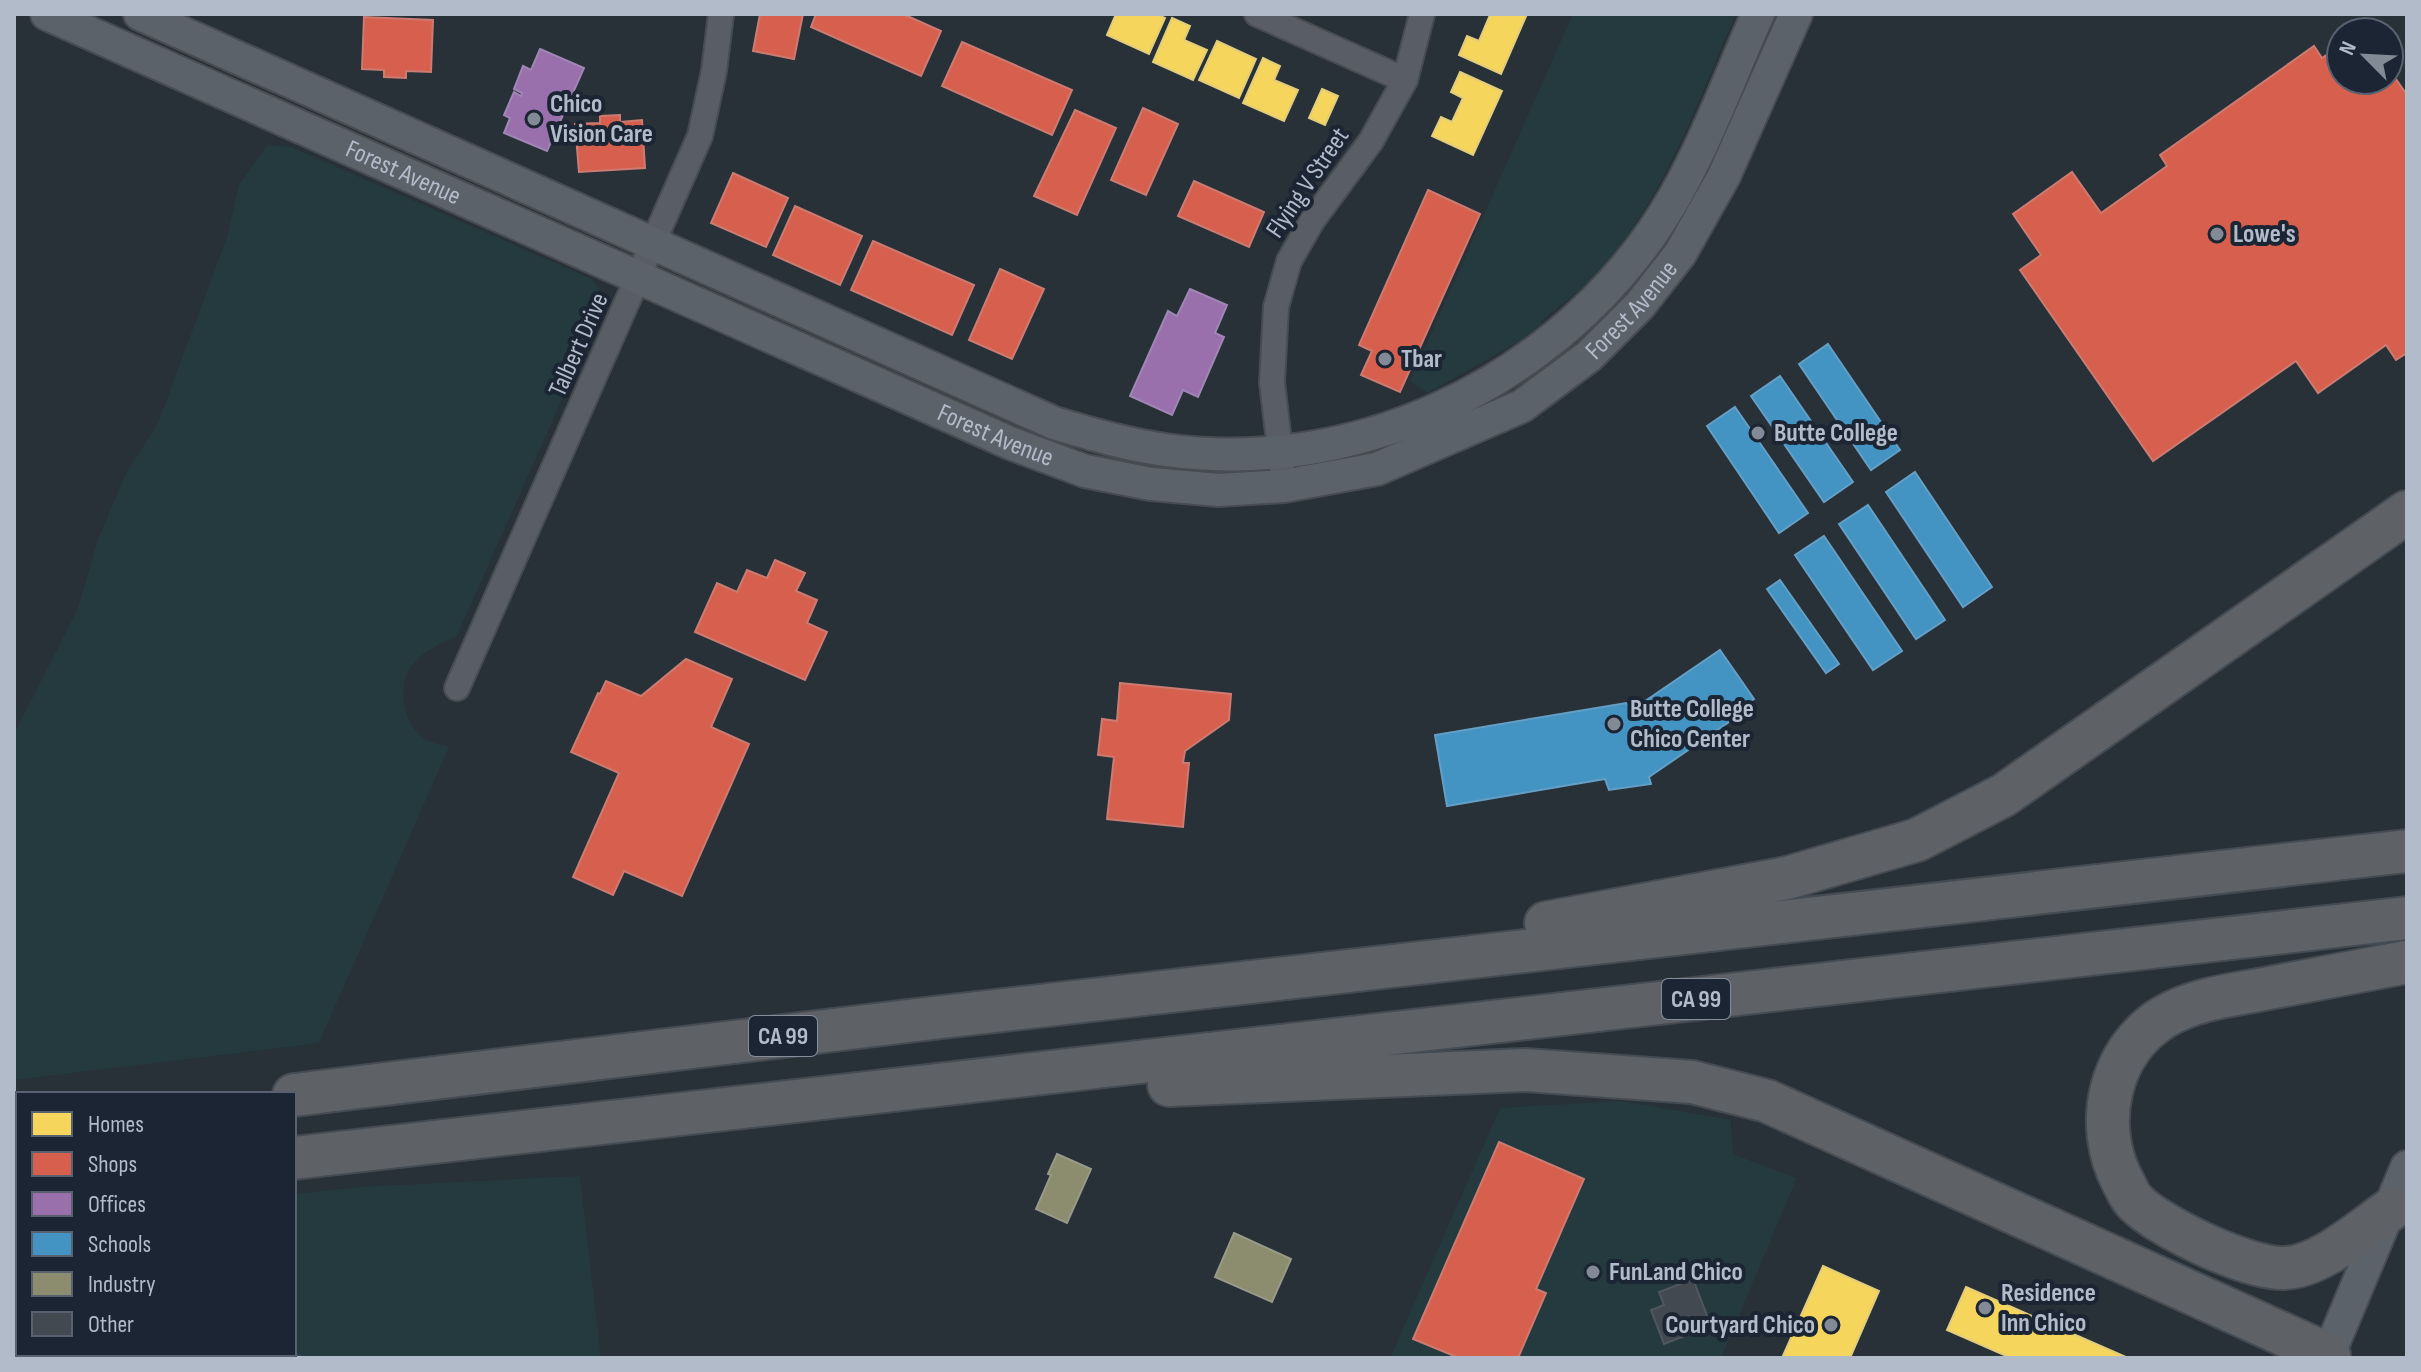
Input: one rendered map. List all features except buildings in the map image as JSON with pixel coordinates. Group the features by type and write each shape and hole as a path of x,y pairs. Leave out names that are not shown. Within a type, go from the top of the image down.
{"highway":[{"path":"1273,979 1456,939 1787,878 1917,840 2004,795 2407,512"},
{"path":"2172,877 2407,830"},
{"name":"CA 99","path":"296,1095 1273,979 2407,851"},
{"name":"CA 99","path":"296,1158 2407,918"},
{"path":"2390,1210 2323,1256 2285,1268 2253,1264 2168,1228 2134,1201 2112,1162 2107,1114 2112,1081 2132,1046 2163,1018 2196,1002 2407,962"},
{"path":"984,1080 1057,1089 1525,1070 1692,1082 1767,1101 2328,1356"}],"street":[{"name":"Forest Avenue","path":"47,14 1010,443 1085,471 1151,484 1218,490 1284,486 1377,469 1522,406 1589,356 1640,305 1680,254 1724,176 1796,14"},
{"name":"Forest Avenue","path":"140,14 1054,423 1106,439 1168,451 1228,454 1280,452 1347,441 1405,424 1464,398 1542,348 1603,294 1652,232 1690,166 1758,14"},
{"name":"Talbert Drive","path":"457,688 700,136 714,71 721,14"},
{"path":"1257,14 1405,80"},
{"name":"Flying V Street","path":"1284,486 1272,382 1276,307 1289,261 1312,221 1371,141 1405,80 1422,14"},
{"path":"2328,1356 2407,1167"}],"green space":[{"path":"1573,14 1736,14 1677,150 1642,215 1621,245 1591,280 1541,321 1541,329 1428,393 1410,381"},
{"path":"267,145 291,147 592,279 601,292 603,307 457,636 420,657 406,675 404,706 412,725 425,739 449,747 319,1043 14,1080 14,734 78,608 98,539 126,473 158,423 227,237 239,185"},
{"name":"FunLand Chico","path":"1622,1101 1731,1120 1733,1154 1797,1178 1721,1358 1390,1358 1500,1108"},
{"path":"580,1176 601,1358 14,1358 14,1224 16,1356 296,1356 296,1194 360,1187"}],"waterway":[{"path":"296,1356 300,1358"}],"place":[{"name":"Chico Vision Care","path":"534,119"},
{"name":"Lowe's","path":"2217,234"},
{"name":"Tbar","path":"1385,359"},
{"name":"Butte College","path":"1758,433"},
{"name":"Butte College Chico Center","path":"1614,724"},
{"name":"FunLand Chico","path":"1593,1272"},
{"name":"Residence Inn Chico","path":"1985,1308"},
{"name":"Courtyard Chico","path":"1831,1325"}]}
